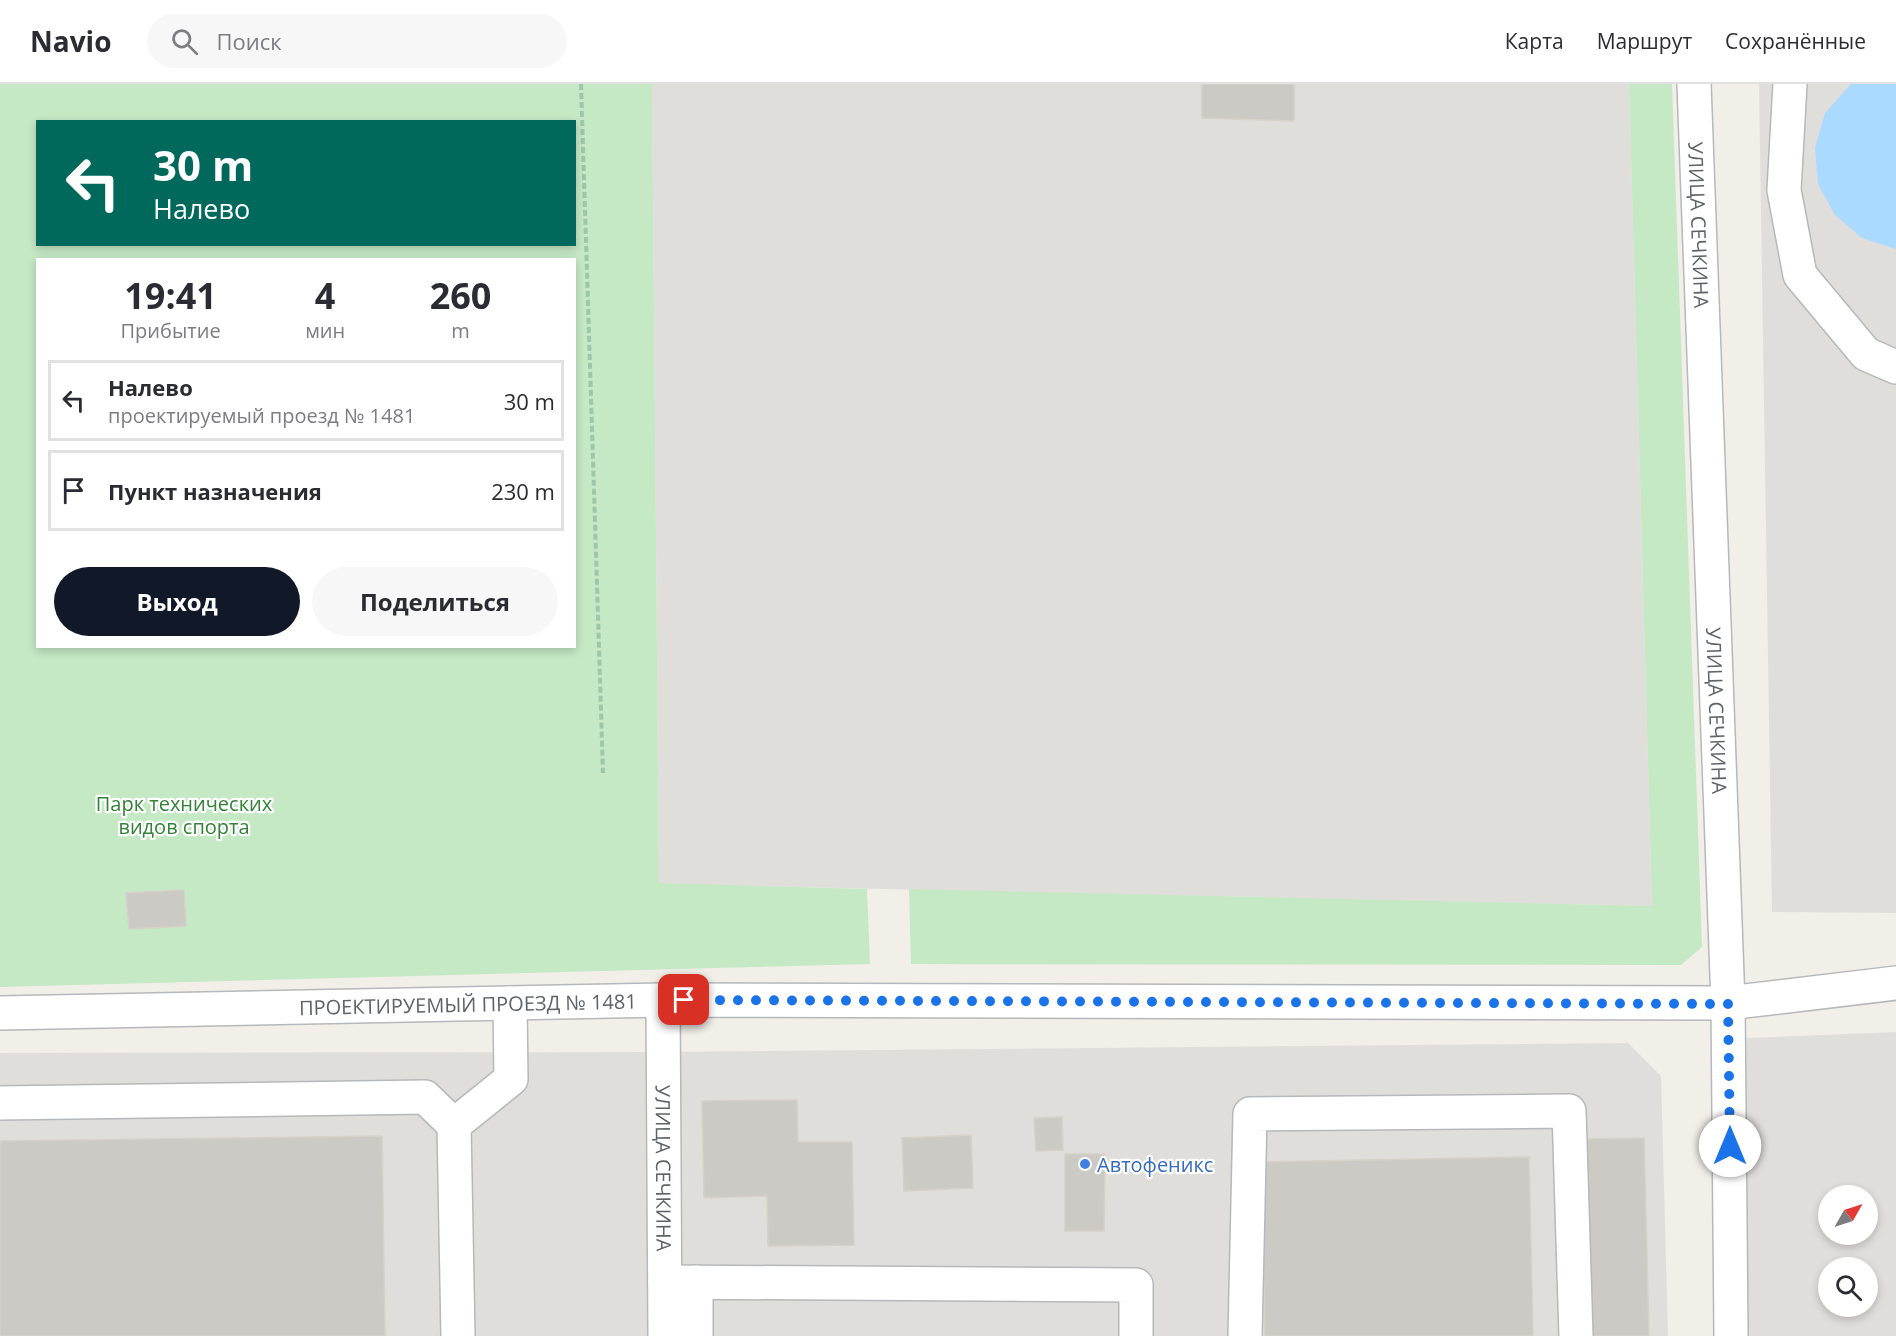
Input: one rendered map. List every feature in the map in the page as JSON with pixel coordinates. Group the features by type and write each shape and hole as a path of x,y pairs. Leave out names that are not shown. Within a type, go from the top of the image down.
{"street":[{"name":"УЛИЦА СЕЧКИНА","path":"1694,84 1728,1004 1731,1336"},
{"path":"1790,84 1784,190 1800,275 1866,354 1896,366"},
{"name":"ПРОЕКТИРУЕМЫЙ ПРОЕЗД № 1481","path":"0,1013 663,1000 1728,1004 1896,983"},
{"name":"УЛИЦА СЕЧКИНА","path":"663,1000 681,1282 665,1336"},
{"path":"454,1125 512,1079 510,1003"},
{"path":"0,1103 425,1096 454,1125 458,1336"},
{"path":"1245,1336 1250,1114 1569,1111 1575,1336"},
{"path":"696,1336 681,1282 1136,1286 1136,1336"}],"path":[{"path":"581,84 603,773"}],"shaded area":[{"path":"652,84 1629,84 1652,906 659,884"},
{"path":"1759,84 1896,84 1896,913 1772,912"},
{"path":"1896,1032 1896,1336 1747,1336 1746,1038"},
{"path":"1628,1043 1661,1076 1668,1336 0,1336 0,1053 653,1052"}],"green space":[{"name":"Парк технических видов спорта","path":"0,84 652,84 659,883 867,889 870,964 0,987"},
{"path":"1629,84 1672,84 1702,947 1681,965 911,964 909,889 1652,906"}],"water":[{"path":"1851,84 1896,84 1896,249 1862,238 1835,215 1818,184 1815,148 1825,113"}],"building":[{"path":"1202,84 1294,84 1294,121 1202,118"},
{"path":"184,890 186,926 129,929 126,893"},
{"path":"797,1100 798,1142 852,1142 854,1245 768,1246 767,1196 704,1198 702,1101"},
{"path":"1062,1117 1063,1150 1036,1151 1034,1118"},
{"path":"971,1135 973,1188 904,1191 902,1138"},
{"path":"382,1136 385,1336 0,1336 0,1141"},
{"path":"1644,1138 1649,1336 1592,1336 1587,1139"},
{"path":"1065,1154 1105,1154 1104,1231 1065,1231"},
{"path":"1529,1157 1533,1336 1265,1336 1262,1162"}],"place":[{"name":"Автофеникс","path":"1085,1164"}],"route":[{"path":"684,1000 1728,1004 1730,1146"}]}
